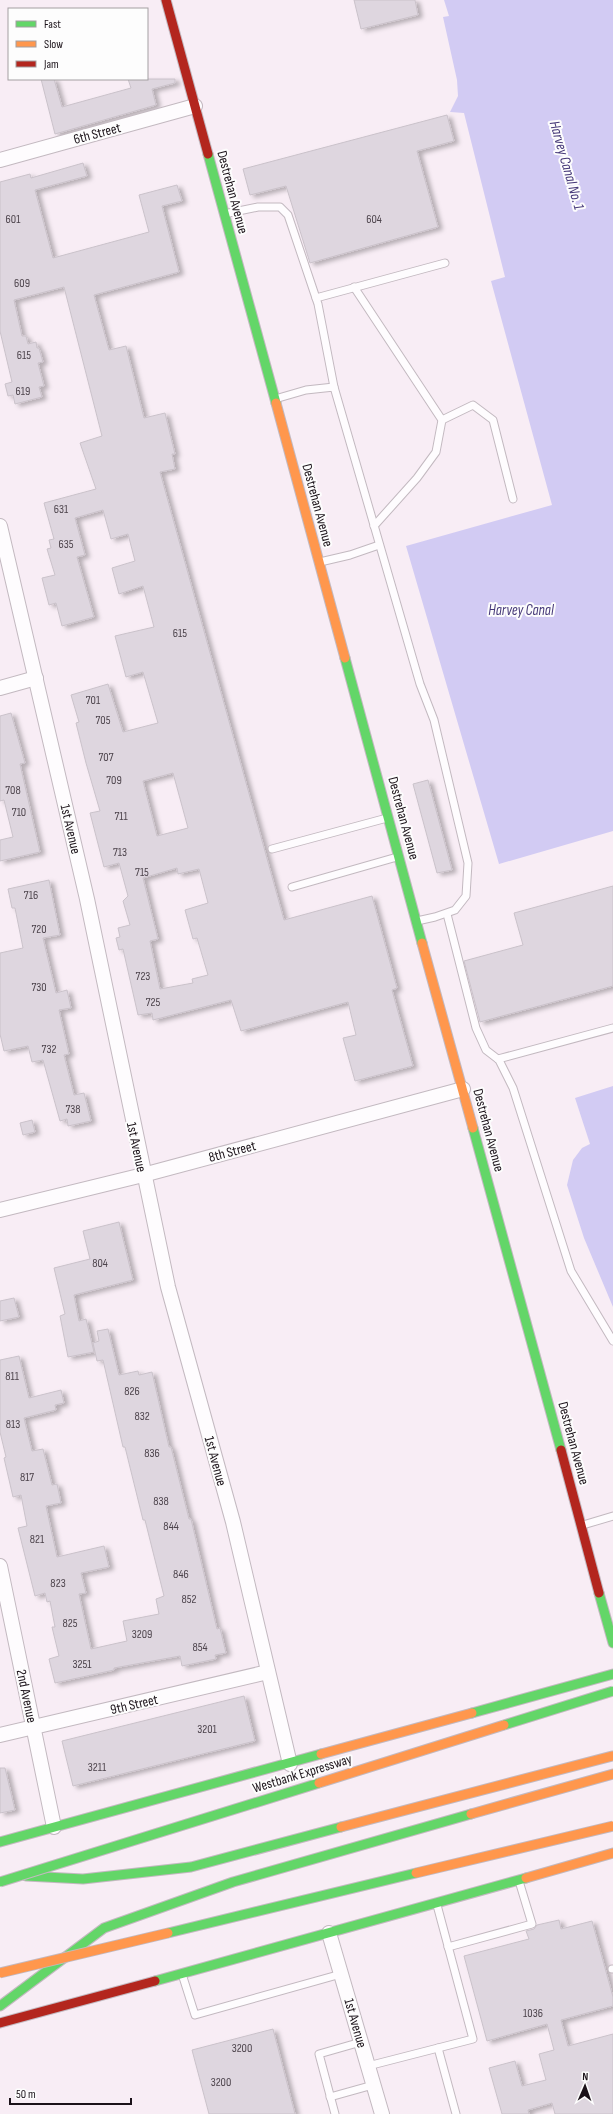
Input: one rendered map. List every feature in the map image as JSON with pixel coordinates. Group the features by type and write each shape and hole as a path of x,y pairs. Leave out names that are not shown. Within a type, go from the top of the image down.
{"main road":[{"name":"Destrehan Avenue","path":"166,0 613,1643"},
{"name":"Westbank Expressway","path":"0,1842 290,1764 613,1674"},
{"name":"Westbank Expressway","path":"0,1882 613,1691"},
{"path":"0,1875 83,1879 191,1867 612,1756"},
{"path":"0,2006 104,1928 233,1882 613,1774"},
{"path":"0,1973 613,1826"},
{"path":"0,2023 613,1853"}],"street":[{"name":"6th Street","path":"0,160 195,106"},
{"name":"1st Avenue","path":"0,526 87,899 143,1175 168,1287 233,1522 290,1764"},
{"path":"0,688 36,678"},
{"name":"8th Street","path":"0,1210 143,1175 463,1089"},
{"name":"2nd Avenue","path":"0,1566 54,1827"},
{"name":"9th Street","path":"0,1736 268,1672"},
{"name":"1st Avenue","path":"329,1933 382,2114"}],"lane":[{"path":"224,214 258,207 280,207 288,215 316,298 334,387 379,545 420,684 434,720 468,863 466,896 456,910 447,914 417,921"},
{"path":"316,298 445,263"},
{"path":"354,287 442,420 436,452 417,478 374,526"},
{"path":"275,399 306,390 334,387"},
{"path":"442,420 473,405 493,420 513,498"},
{"path":"319,562 350,555 379,545"},
{"path":"272,849 389,817"},
{"path":"292,887 400,857"},
{"path":"447,914 476,1028 486,1050 498,1059 512,1088 571,1271 613,1341"},
{"path":"498,1059 613,1028"},
{"path":"582,1526 613,1516"},
{"path":"448,1946 532,1924 519,1880"},
{"path":"368,2066 473,2039 437,1903"},
{"path":"181,1972 195,2015 341,1974"},
{"path":"335,2114 319,2054 361,2042"},
{"path":"438,2048 456,2114"},
{"path":"330,2097 373,2085"}],"water":[{"name":"Harvey Canal","path":"444,0 613,0 613,831 499,864 406,546 552,505 491,281 505,277 464,113 450,112 458,96 457,80 443,17 449,16"},
{"path":"613,1086 613,1307 584,1238 567,1185 573,1160 582,1148 590,1144 575,1098"}],"building":[{"path":"354,0 415,0 418,15 361,29"},
{"path":"175,79 175,83 152,89 156,105 55,134 41,80 54,80 62,107 131,88 128,80"},
{"path":"447,115 454,141 417,151 438,227 310,263 286,186 250,195 243,169"},
{"path":"83,163 87,176 35,190 53,258 149,232 139,195 177,185 182,201 162,206 179,272 94,295 109,350 126,346 144,418 165,413 175,454 172,454 175,469 160,472 284,920 372,896 397,988 392,990 413,1066 355,1081 343,1038 356,1035 348,1002 241,1031 231,1000 153,1020 152,1013 138,1015 123,949 119,950 116,938 120,937 118,928 130,925 123,901 128,896 119,863 104,867 90,813 100,811 76,723 79,722 71,695 108,684 123,732 158,723 143,672 126,677 115,636 154,627 143,586 119,594 112,568 135,561 128,534 111,539 103,510 75,518 85,555 77,557 94,617 62,626 56,603 49,605 42,578 55,575 47,549 51,548 49,540 54,539 44,503 96,489 80,443 102,436 64,287 14,300 22,336 26,336 28,344 36,342 37,348 39,348 43,362 38,363 44,386 39,387 42,397 15,404 13,395 8,396 5,384 12,382 0,331 0,182 30,174 31,178","holes":["173,773 188,828 157,836 143,781","177,868 178,874 199,869 208,903 185,910 193,939 197,938 208,975 192,979 193,983 160,989 150,941 158,939 143,878"]},
{"path":"11,713 25,763 20,764 40,852 0,861 0,840 13,837 4,800 0,801 0,716"},
{"path":"428,780 452,870 437,873 413,784"},
{"path":"49,880 60,935 43,938 56,993 67,990 71,1008 59,1010 69,1054 64,1055 74,1095 84,1093 91,1121 68,1126 67,1119 60,1121 43,1060 32,1062 28,1046 4,1051 0,1034 0,953 23,948 15,908 12,908 8,889"},
{"path":"613,886 613,986 480,1022 464,961 523,945 514,913"},
{"path":"32,1120 35,1132 23,1135 20,1123"},
{"path":"119,1222 133,1280 74,1295 79,1321 86,1319 94,1352 68,1357 60,1316 65,1314 54,1268 90,1259 83,1231"},
{"path":"14,1298 19,1317 0,1321 0,1301"},
{"path":"108,1329 119,1375 138,1371 139,1375 152,1372 169,1447 171,1447 189,1519 191,1519 217,1629 220,1628 226,1653 215,1655 216,1659 182,1666 180,1656 114,1668 114,1670 55,1683 49,1659 59,1656 52,1627 55,1627 50,1601 47,1602 45,1593 35,1596 18,1528 27,1526 21,1495 13,1497 4,1458 6,1457 0,1432 0,1360 19,1356 29,1398 61,1390 64,1403 55,1405 56,1410 24,1418 32,1451 43,1449 52,1485 57,1484 61,1503 46,1506 57,1557 104,1546 109,1567 81,1573 86,1593 79,1594 91,1649 127,1641 123,1621 159,1614 156,1599 164,1596 125,1447 123,1447 103,1360 97,1361 93,1343 99,1341 97,1331"},
{"path":"244,1696 255,1741 73,1786 62,1741"},
{"path":"0,1768 5,1768 15,1810 0,1813"},
{"path":"559,1920 561,1929 592,1921 613,1997 613,2006 561,2020 568,2046 613,2034 613,2114 555,2114 552,2103 528,2110 529,2114 502,2114 489,2068 515,2061 522,2086 546,2080 539,2054 554,2050 547,2024 487,2041 464,1956 529,1939 526,1931 534,1929 537,1925"},
{"path":"273,2029 295,2114 209,2114 192,2050"}],"traffic: fast":[{"path":"208,154 276,403"},
{"path":"345,658 422,943"},
{"path":"473,1128 561,1450"},
{"path":"599,1593 613,1643"},
{"path":"472,1713 613,1674"},
{"path":"504,1725 613,1691"},
{"path":"0,1842 321,1754"},
{"path":"0,1882 319,1783"},
{"path":"0,2006 104,1928 233,1882 471,1814"},
{"path":"26,1876 83,1879 191,1867 341,1827"},
{"path":"168,1933 416,1873"},
{"path":"155,1981 526,1878"}],"traffic: slow":[{"path":"276,403 345,658"},
{"path":"422,943 473,1128"},
{"path":"321,1754 472,1713"},
{"path":"319,1783 504,1725"},
{"path":"341,1827 612,1756"},
{"path":"471,1814 613,1774"},
{"path":"416,1873 613,1826"},
{"path":"526,1878 613,1853"},
{"path":"0,1973 168,1933"}],"traffic: jam":[{"path":"166,0 208,154"},
{"path":"561,1450 599,1593"},
{"path":"0,2023 155,1981"}],"water label":[{"name":"Harvey Canal No. 1","path":"567,165"}]}
